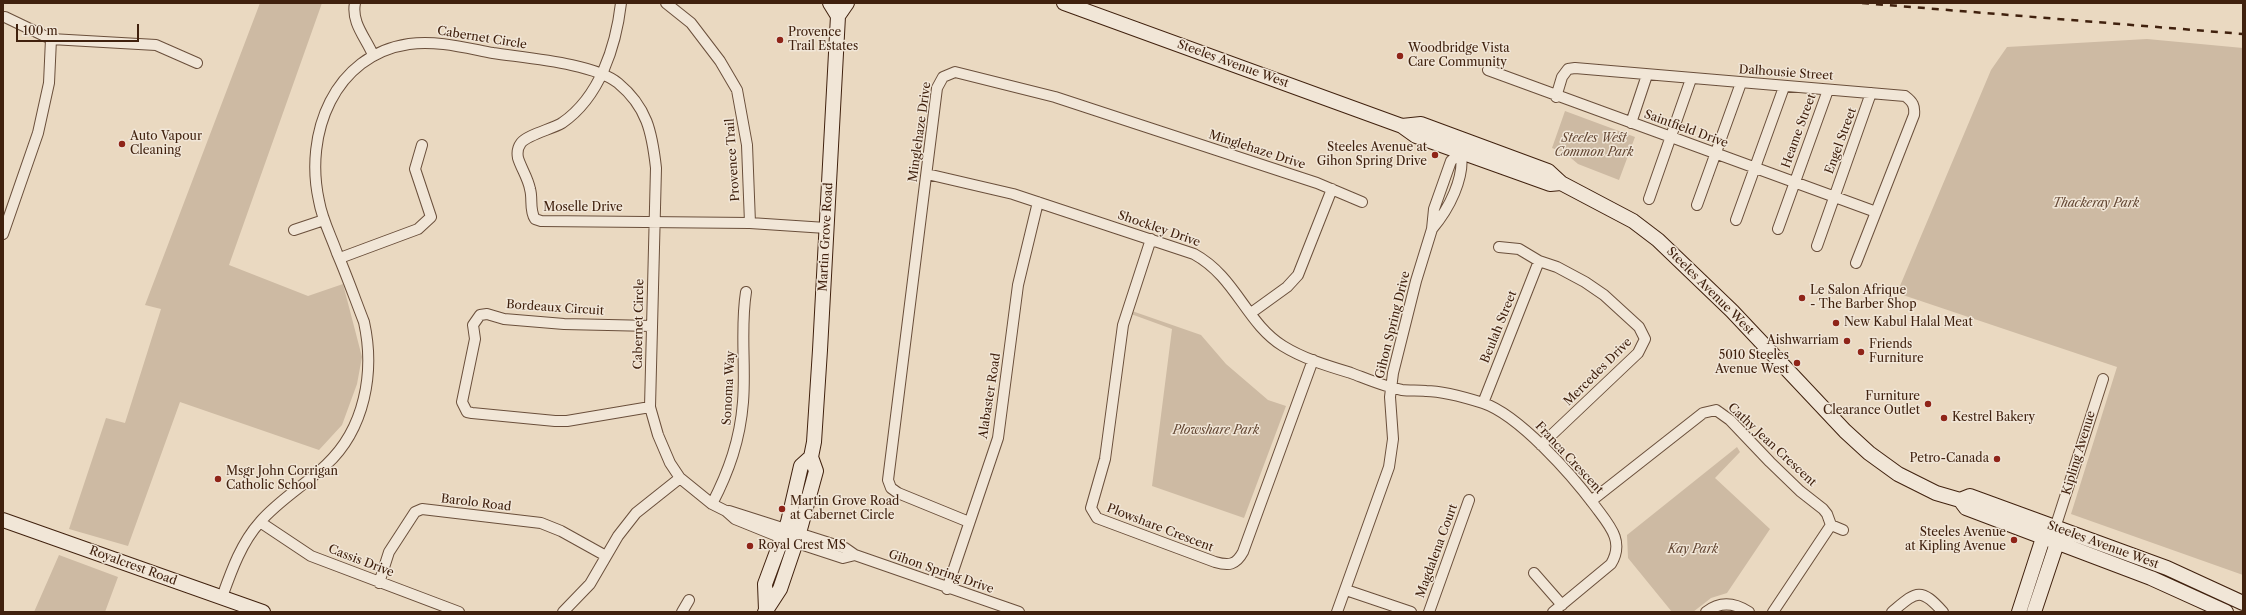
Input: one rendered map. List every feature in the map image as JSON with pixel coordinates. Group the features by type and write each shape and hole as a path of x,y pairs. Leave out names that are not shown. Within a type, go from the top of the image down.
{"main road":[{"path":"830,3 838,16 847,3"},
{"name":"Steeles Avenue West","path":"1064,3 1402,126 1416,136 1463,146 1550,184 1561,183 1633,221 1658,240 1702,280 1793,377 1869,454 1898,474 1936,493 1960,500 1966,508 2151,578 2226,612"},
{"name":"Martin Grove Road","path":"766,611 780,589 798,538 816,471 811,457 818,382 826,228 834,123 838,16"},
{"name":"Martin Grove Road","path":"766,611 765,584 784,533 801,466 811,457"},
{"name":"Steeles Avenue West","path":"1960,500 1970,496 2167,568 2243,603"},
{"name":"Royalcrest Road","path":"3,520 263,612"},
{"path":"2019,612 2043,538 2055,528"},
{"name":"Kipling Avenue","path":"2034,612 2057,543 2055,528"}],"street":[{"path":"355,3 354,17 357,26 373,55"},
{"name":"Moselle Drive","path":"621,3 611,54 602,73 585,100 573,114 551,129 524,139 519,146 518,157 530,189 532,215 538,221 750,223 826,228"},
{"name":"Provence Trail","path":"666,3 691,23 720,62 737,90 747,145 750,223"},
{"path":"5,17 51,39 156,45 198,63"},
{"path":"3,234 38,134 50,83 51,39"},
{"name":"Cabernet Circle","path":"222,598 240,554 260,522 332,459 348,436 364,400 368,371 368,341 364,322 324,220 319,201 315,172 318,132 332,96 365,60 373,55 410,44 436,43 586,68 602,73 619,84 644,111 653,143 656,168 650,407 666,454 680,478 712,504 726,511 738,512 784,533"},
{"name":"Dalhousie Street","path":"1556,97 1562,76 1568,69 1575,68 1784,87 1905,96 1911,100 1915,107 1914,115 1876,212"},
{"name":"Saintfield Drive","path":"1488,70 1556,97 1876,212"},
{"name":"Minglehaze Drive","path":"969,522 898,492 891,488 888,480 937,88 943,77 955,72 1055,97 1332,190 1362,202"},
{"path":"1631,123 1647,75"},
{"path":"1649,199 1691,79"},
{"path":"1697,205 1741,83"},
{"path":"1736,220 1784,87"},
{"name":"Heame Street","path":"1778,228 1828,90"},
{"name":"Engel Street","path":"1817,246 1871,93"},
{"path":"340,258 418,229 431,217 415,169 422,145"},
{"name":"Gihon Spring Drive","path":"1337,612 1346,590 1392,454 1391,388 1416,281 1432,229 1446,213 1463,165 1463,146"},
{"name":"Shockley Drive","path":"927,174 1013,194 1179,248 1203,259 1228,282 1251,313 1273,338 1284,347 1313,360 1391,388"},
{"path":"1251,313 1287,287 1298,275 1332,190"},
{"name":"Alabaster Road","path":"947,588 998,438 1018,285 1038,202"},
{"path":"1856,264 1876,212"},
{"path":"294,230 324,220"},
{"name":"Plowshare Crescent","path":"1151,239 1123,324 1105,459 1091,508 1097,518 1215,562 1228,565 1234,563 1243,552 1313,360"},
{"name":"Mercedes Drive","path":"1499,247 1519,249 1539,261 1557,267 1585,282 1604,295 1639,327 1645,339 1638,353 1540,445"},
{"name":"Beulah Street","path":"1483,403 1539,261"},
{"name":"Sonoma Way","path":"712,504 727,476 740,433 743,403 744,315 746,292"},
{"name":"Bordeaux Circuit","path":"650,407 567,422 467,412 462,402 475,339 473,325 480,315 487,314 504,319 564,324 652,326"},
{"name":"Kipling Avenue","path":"2055,528 2103,379"},
{"name":"Franca Crescent","path":"1391,388 1410,391 1427,390 1483,403 1516,422 1534,437 1591,501 1614,532 1617,543 1616,557 1607,570 1553,612"},
{"name":"Cathy Jean Crescent","path":"1591,501 1702,412 1716,410 1727,417 1800,492 1822,509 1827,514 1831,525"},
{"path":"563,612 590,584 618,536 636,512 680,478"},
{"name":"Magdalena Court","path":"1428,612 1469,500"},
{"name":"Barolo Road","path":"379,583 389,552 416,512 422,509 541,523 561,531 606,556"},
{"name":"Cassis Drive","path":"260,522 311,556 459,612"},
{"path":"1773,612 1831,525 1843,530"},
{"name":"Gihon Spring Drive","path":"784,533 843,558 855,555 1016,612"},
{"path":"1534,573 1562,605"},
{"path":"1346,590 1412,612"},
{"path":"1892,612 1914,595 1919,594 1926,596 1943,612"},
{"path":"682,612 689,600"},
{"path":"1706,612 1726,604 1735,605 1749,612"}],"green space":[{"path":"260,3 322,3 229,265 308,296 343,284 362,357 357,384 342,425 319,450 180,402 128,546 69,529 106,418 125,423 161,309 145,305"},
{"name":"Thackeray Park","path":"2147,39 2243,48 2243,575 2071,514 2117,367 1897,293 1991,70 2007,47"},
{"name":"Steeles West Common Park","path":"1565,111 1635,137 1619,180 1578,164 1565,153 1552,148"},
{"name":"Plowshare Park","path":"1132,311 1201,335 1226,364 1268,400 1286,406 1244,518 1152,486 1172,329 1131,314"},
{"name":"Kay Park","path":"1737,447 1740,452 1715,478 1770,529 1727,593 1711,598 1693,612 1672,612 1628,558 1627,535"},
{"path":"59,555 118,577 105,612 34,612"}],"railway":[{"path":"1862,3 2243,34"}],"place":[{"name":"Provence Trail Estates","path":"780,40"},
{"name":"Woodbridge Vista Care Community","path":"1400,56"},
{"name":"Auto Vapour Cleaning","path":"122,144"},
{"name":"Steeles Avenue at Gihon Spring Drive","path":"1435,155"},
{"name":"Le Salon Afrique - The Barber Shop","path":"1802,298"},
{"name":"New Kabul Halal Meat","path":"1836,323"},
{"name":"Aishwarriam","path":"1847,341"},
{"name":"Friends Furniture","path":"1861,352"},
{"name":"5010 Steeles Avenue West","path":"1797,363"},
{"name":"Furniture Clearance Outlet","path":"1928,404"},
{"name":"Kestrel Bakery","path":"1944,418"},
{"name":"Petro-Canada","path":"1997,459"},
{"name":"Msgr John Corrigan Catholic School","path":"218,479"},
{"name":"Martin Grove Road at Cabernet Circle","path":"782,509"},
{"name":"Steeles Avenue at Kipling Avenue","path":"2014,540"},
{"name":"Royal Crest MS","path":"750,546"}]}
